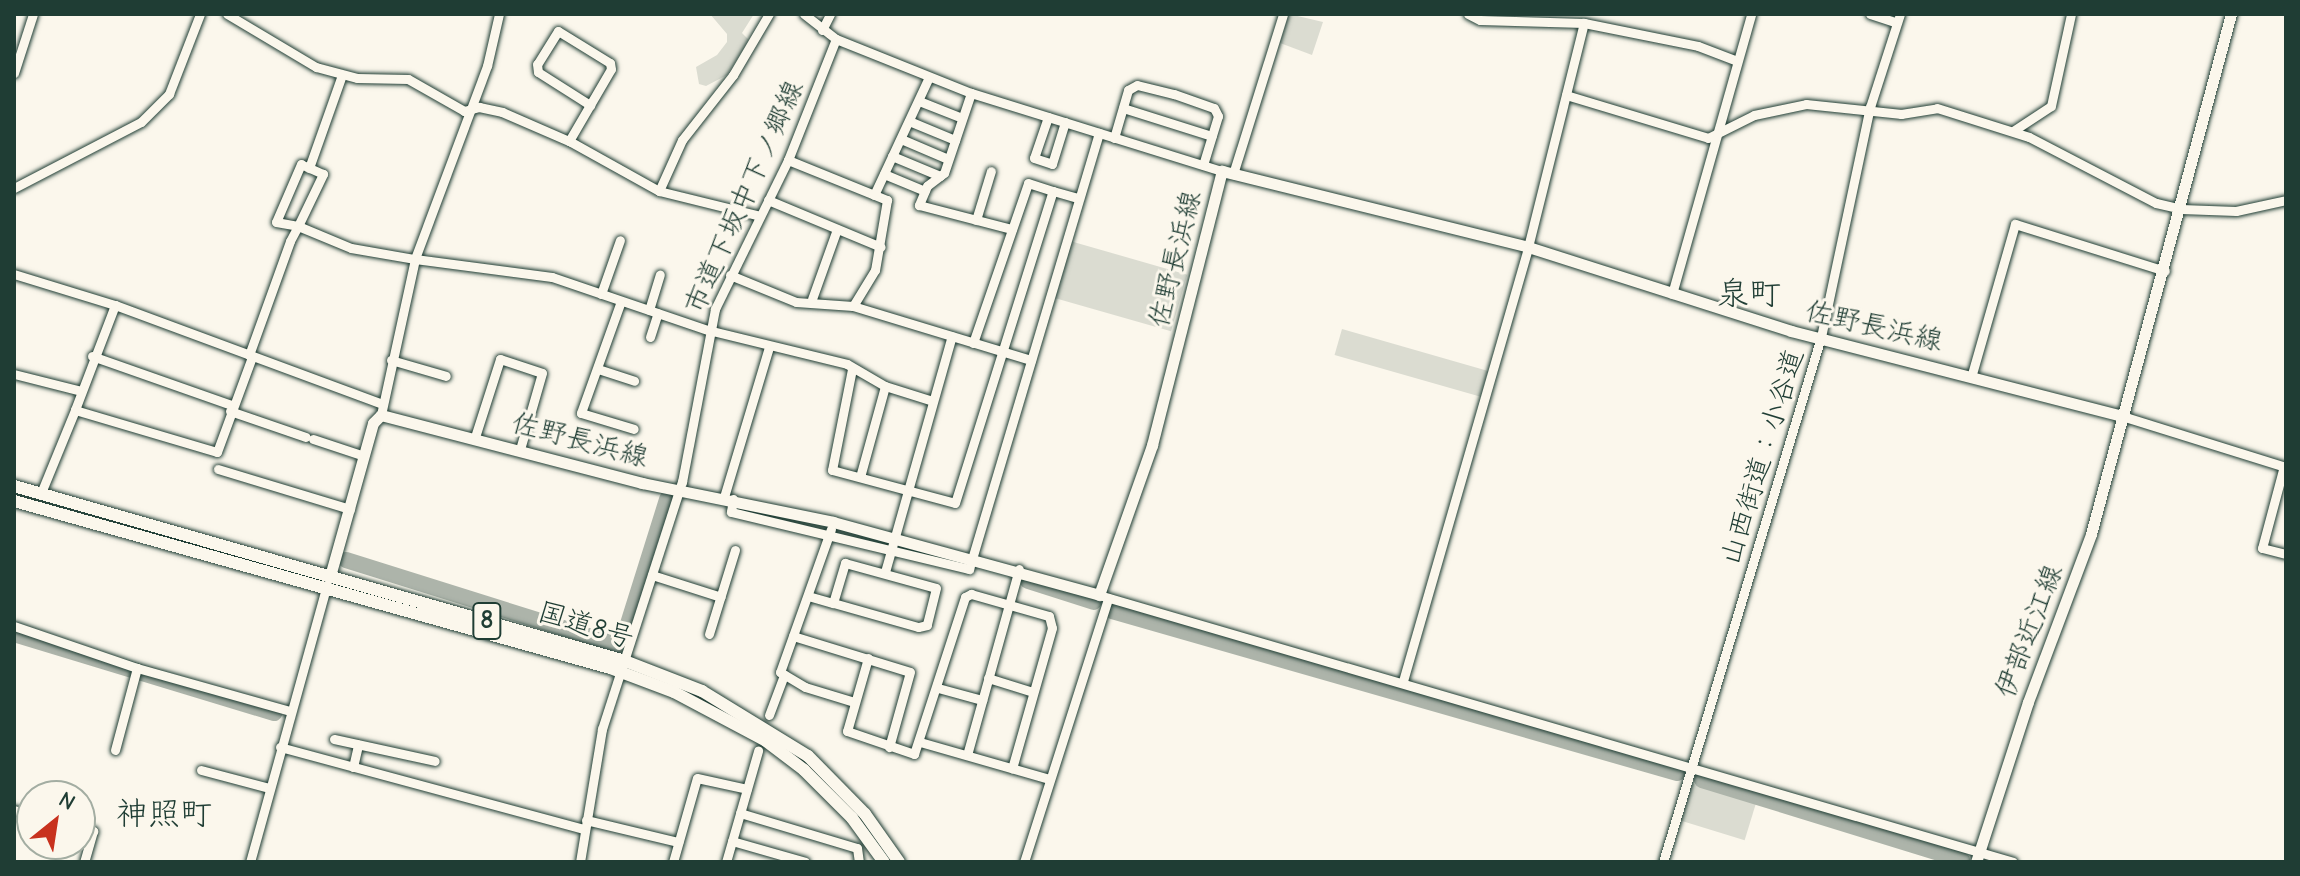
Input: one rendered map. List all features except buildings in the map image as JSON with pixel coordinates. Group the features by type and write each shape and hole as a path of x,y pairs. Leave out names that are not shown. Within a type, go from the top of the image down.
{"highway":[{"name":"国道8号","path":"14,486 702,691 777,732 841,787 899,862"},
{"name":"国道8号","path":"14,501 328,582"},
{"name":"国道8号","path":"623,667 696,701 766,741 828,792 884,862"}],"main road":[{"path":"2125,417 2231,14"},
{"name":"佐野長浜線","path":"380,409 520,449 893,544 971,563 1019,569 1104,596 1152,445 1228,172 1528,247 1672,294 1821,337 1972,374 2125,417"},
{"path":"328,582 373,423 380,409"},
{"name":"伊部近江線","path":"1977,857 2091,534 2125,417"}],"street":[{"path":"14,73 33,14"},
{"path":"14,188 141,122 169,94 200,14"},
{"path":"227,14 316,67 342,75 408,79 453,106 502,112 569,141 659,191 760,216"},
{"path":"14,274 115,305 380,409 415,259 472,109 499,14"},
{"path":"659,191 682,140 733,75 769,14"},
{"path":"804,14 836,39 971,93 1228,172 1283,14"},
{"path":"822,30 830,14"},
{"path":"1468,14 1480,20 1547,17 1584,23 1698,46 1737,61"},
{"path":"1672,294 1751,14"},
{"path":"1870,14 1899,18"},
{"path":"2013,131 2051,106 2071,14"},
{"name":"山西街道：小谷道","path":"1663,862 1821,337 1870,107 1899,18"},
{"path":"1403,681 1528,247 1584,23"},
{"path":"569,141 590,105 610,63 558,31 537,64 538,72 590,105"},
{"name":"市道下坂中下ノ郷線","path":"580,862 602,729 678,490 708,330 730,275 788,160 836,39"},
{"path":"309,168 342,75"},
{"path":"874,195 929,77"},
{"path":"1114,138 1128,90 1137,85 1174,94 1214,108 1218,116 1203,165"},
{"path":"971,93 948,159 919,205 1012,229"},
{"path":"1566,95 1715,136 1754,115 1806,104 1870,107 1901,114 1937,108 2013,131 2156,203 2181,209 2236,211 2286,200"},
{"path":"919,101 962,118"},
{"path":"1123,108 1212,136"},
{"path":"1048,117 1034,158 1052,164 1065,122"},
{"path":"909,121 955,140"},
{"path":"971,563 1099,133"},
{"path":"901,139 948,159"},
{"path":"892,156 940,176"},
{"path":"788,160 887,200 881,247 853,306"},
{"path":"75,410 217,452 230,408 298,226 323,174 301,164 276,222 298,226 351,248 533,273 708,330 852,369 885,386 933,401"},
{"path":"976,220 991,171"},
{"path":"884,174 925,191"},
{"path":"973,343 1028,183 1078,198"},
{"path":"852,369 846,422 832,470 955,503 1000,350 1053,191"},
{"path":"768,200 881,247"},
{"path":"1972,374 2015,224 2165,271"},
{"path":"812,299 837,229"},
{"path":"601,294 620,240"},
{"path":"650,337 660,275"},
{"path":"730,275 796,302 812,299 853,306 1031,360"},
{"path":"621,301 581,413 634,429"},
{"path":"41,493 75,410 92,356 115,305"},
{"path":"885,572 952,336"},
{"path":"730,502 769,347"},
{"path":"92,356 364,456"},
{"path":"475,437 500,359 542,373 520,449"},
{"path":"391,360 446,376"},
{"path":"598,369 634,381"},
{"path":"14,374 81,391"},
{"path":"860,477 885,386"},
{"path":"2125,417 2285,466 2262,548 2286,554"},
{"path":"218,469 350,509"},
{"path":"831,528 780,672 854,702"},
{"path":"709,634 735,550"},
{"path":"808,596 833,603 925,627 936,588 845,563 833,603"},
{"path":"967,755 1019,569"},
{"path":"652,575 721,597"},
{"path":"250,862 328,582"},
{"path":"868,658 848,734 910,754 920,742 965,597 971,594 1054,621 1012,768"},
{"path":"1024,862 1104,596 1692,764 1977,857 2013,862"},
{"path":"14,626 137,668 290,711"},
{"path":"793,636 910,672 889,747"},
{"path":"115,750 137,668"},
{"path":"769,715 784,675"},
{"path":"988,678 1033,692"},
{"path":"938,688 982,700"},
{"path":"334,739 435,761"},
{"path":"920,742 1049,779"},
{"path":"353,767 358,745"},
{"path":"280,747 585,824 678,842"},
{"path":"726,862 758,751"},
{"path":"201,770 269,788"},
{"path":"673,862 697,778 747,789"},
{"path":"740,813 857,848 859,862"},
{"path":"732,841 805,862"}],"shaded area":[{"path":"710,14 754,14 742,33 749,40 727,75 706,86 699,84 696,67 717,55 727,42 727,34"},
{"path":"1289,14 1323,22 1312,55 1280,43"},
{"path":"1070,241 1187,275 1171,331 1054,298"},
{"path":"1342,329 1488,371 1481,397 1335,355"},
{"path":"1691,783 1756,803 1745,840 1680,820"}],"waterway":[{"path":"346,560 617,645 622,643 667,499"},
{"path":"764,513 883,542"},
{"path":"1028,581 1094,602"},
{"path":"1112,611 1677,773"},
{"path":"14,634 274,713"},
{"path":"1702,780 1962,860"}],"district":[{"name":"泉町","path":"1749,294"},
{"name":"神照町","path":"164,814"}]}
